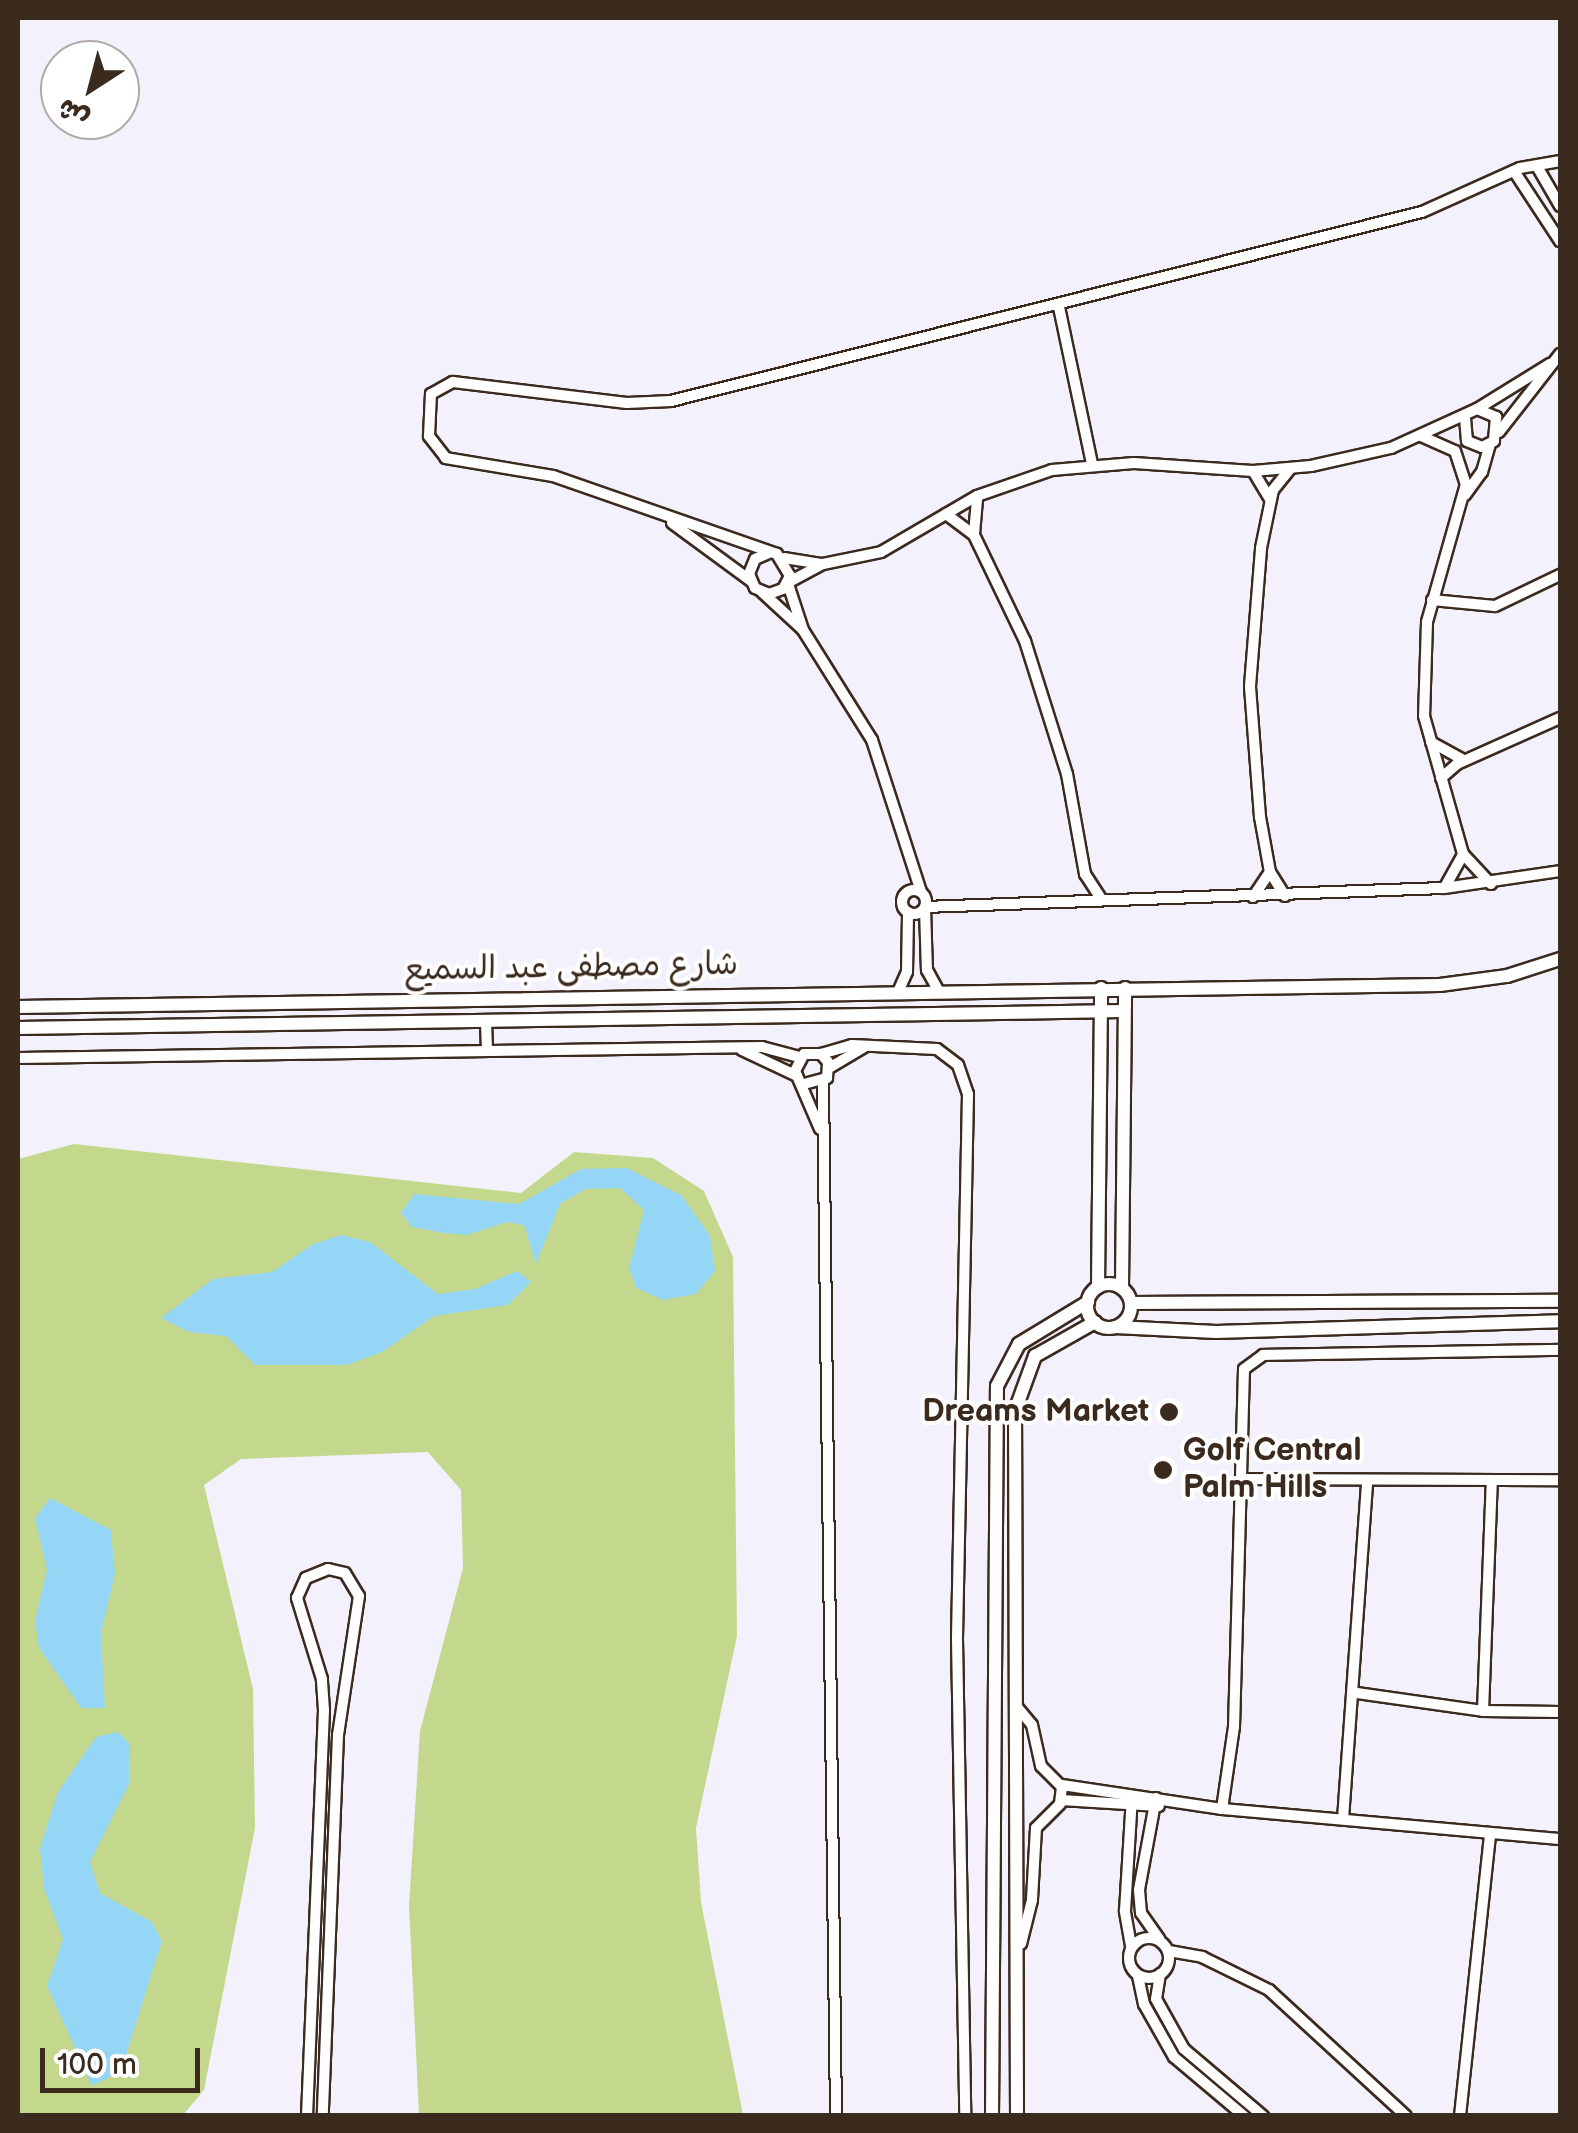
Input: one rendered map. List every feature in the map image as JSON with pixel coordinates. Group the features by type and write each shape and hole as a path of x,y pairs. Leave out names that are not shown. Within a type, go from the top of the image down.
{"street":[{"path":"823,564 784,558 553,476 446,458 429,436 432,394 453,382 661,402 1059,306 1422,212 1514,171 1560,161"},
{"path":"1538,168 1560,206"},
{"path":"1514,171 1560,241"},
{"path":"1059,306 1092,464"},
{"path":"762,592 776,593 823,564 881,552 977,496 1014,480 1092,464 1253,471 1290,469 1362,456 1422,436 1465,416 1557,359"},
{"path":"1464,496 1482,472 1490,444 1557,359"},
{"path":"1476,409 1496,417 1499,432"},
{"path":"1465,416 1467,442"},
{"path":"1422,436 1455,451 1466,472 1464,496 1432,600 1424,666 1431,741 1463,854 1491,884"},
{"path":"1455,451 1467,442 1490,444"},
{"path":"1286,896 1270,872 1250,686 1270,499 1290,469"},
{"path":"1253,471 1270,499"},
{"path":"977,496 974,535 1044,692 1085,874 1102,900"},
{"path":"946,514 974,535"},
{"path":"668,519 751,581 803,630"},
{"path":"751,581 751,566 769,553"},
{"path":"784,558 803,630 872,740 924,900 927,970 938,990"},
{"path":"1432,600 1494,606 1560,575"},
{"path":"1441,778 1464,761 1560,718"},
{"path":"1431,741 1464,761"},
{"path":"1444,888 1463,854"},
{"path":"898,992 907,972 906,893 910,864"},
{"path":"906,893 948,903 1286,896 1491,884 1560,871"},
{"path":"1253,897 1270,872"},
{"path":"1072,900 1085,874"},
{"path":"908,912 924,900"},
{"name":"شارع مصطفى عبد السميع","path":"18,1008 346,998 1452,984 1560,959"},
{"path":"992,2116 997,1386 1019,1344 1088,1302 1098,1287 1100,988"},
{"path":"1115,1327 1126,1320 1131,1303 1122,1288 1125,988"},
{"path":"344,1023 352,1011 346,998"},
{"path":"402,998 397,1012 408,1024"},
{"name":"شارع مصطفى عبد السميع","path":"18,1028 1122,1010"},
{"path":"486,1022 487,1050"},
{"path":"18,1058 737,1047 800,1057 867,1046 937,1048 958,1065 968,1094 957,1639 965,2116"},
{"path":"836,2116 820,1130 823,1082 829,1068 867,1046"},
{"path":"737,1047 800,1080 823,1082"},
{"path":"820,1054 829,1068"},
{"path":"800,1057 800,1080 820,1130"},
{"path":"1098,1287 1122,1288"},
{"path":"1131,1303 1560,1301"},
{"path":"1088,1302 1095,1322"},
{"path":"1252,1302 1254,1330"},
{"path":"1017,2116 1021,1944 1017,1392 1035,1356 1095,1322 1115,1327 1254,1330 1560,1321"},
{"path":"1222,1809 1234,1727 1241,1380 1252,1360 1264,1356 1560,1350"},
{"path":"1241,1479 1560,1480"},
{"path":"1483,1711 1492,1480"},
{"path":"1343,1819 1356,1694 1367,1481"},
{"path":"307,2116 322,1679 297,1598 306,1578 328,1569 352,1580 359,1596 338,1735 323,2116"},
{"path":"994,1631 1016,1631"},
{"path":"1356,1694 1483,1711 1560,1712"},
{"path":"1017,1707 1032,1725 1041,1766 1062,1785 1131,1801"},
{"path":"1021,1944 1032,1900 1036,1828 1061,1800 1062,1785"},
{"path":"1061,1800 1159,1803 1560,1839"},
{"path":"1131,1801 1124,1911 1131,1946 1128,1958 1138,1976 1144,2004 1174,2057 1244,2116"},
{"path":"1159,1803 1139,1890 1141,1914 1159,1939 1169,1951 1202,1958 1269,1990 1406,2116"},
{"path":"1460,2116 1490,1835"},
{"path":"318,1870 332,1872"},
{"path":"1131,1946 1146,1937 1159,1939"},
{"path":"992,1942 1021,1944"},
{"path":"1169,1951 1156,1999 1184,2049 1263,2116"},
{"path":"1138,1976 1160,1974"}],"green space":[{"path":"74,1144 521,1193 574,1152 653,1158 704,1191 733,1257 737,1636 696,1828 701,1902 743,2115 419,2115 409,1905 420,1731 463,1568 461,1490 428,1452 241,1459 204,1485 253,1689 255,1828 204,2090 183,2115 18,2115 18,1159"}],"water":[{"path":"627,1168 681,1195 710,1236 715,1271 696,1294 663,1300 636,1288 629,1268 644,1210 620,1188 585,1189 560,1204 536,1264 524,1225 507,1222 467,1235 444,1233 412,1227 401,1213 414,1194 519,1204 581,1169"},
{"path":"341,1235 370,1242 438,1294 475,1289 517,1271 531,1282 508,1305 434,1316 382,1352 347,1365 255,1365 226,1336 189,1332 161,1318 213,1279 272,1272 313,1244"},
{"path":"50,1498 111,1530 115,1574 101,1633 105,1708 81,1708 39,1648 35,1621 47,1570 35,1518"},
{"path":"118,1732 130,1744 129,1784 90,1862 100,1893 152,1922 162,1941 121,2071 92,2086 47,1986 63,1939 44,1889 40,1848 58,1792 96,1737"}],"place":[{"name":"Dreams Market","path":"1169,1412"},
{"name":"Golf Central Palm Hills","path":"1163,1470"}]}
